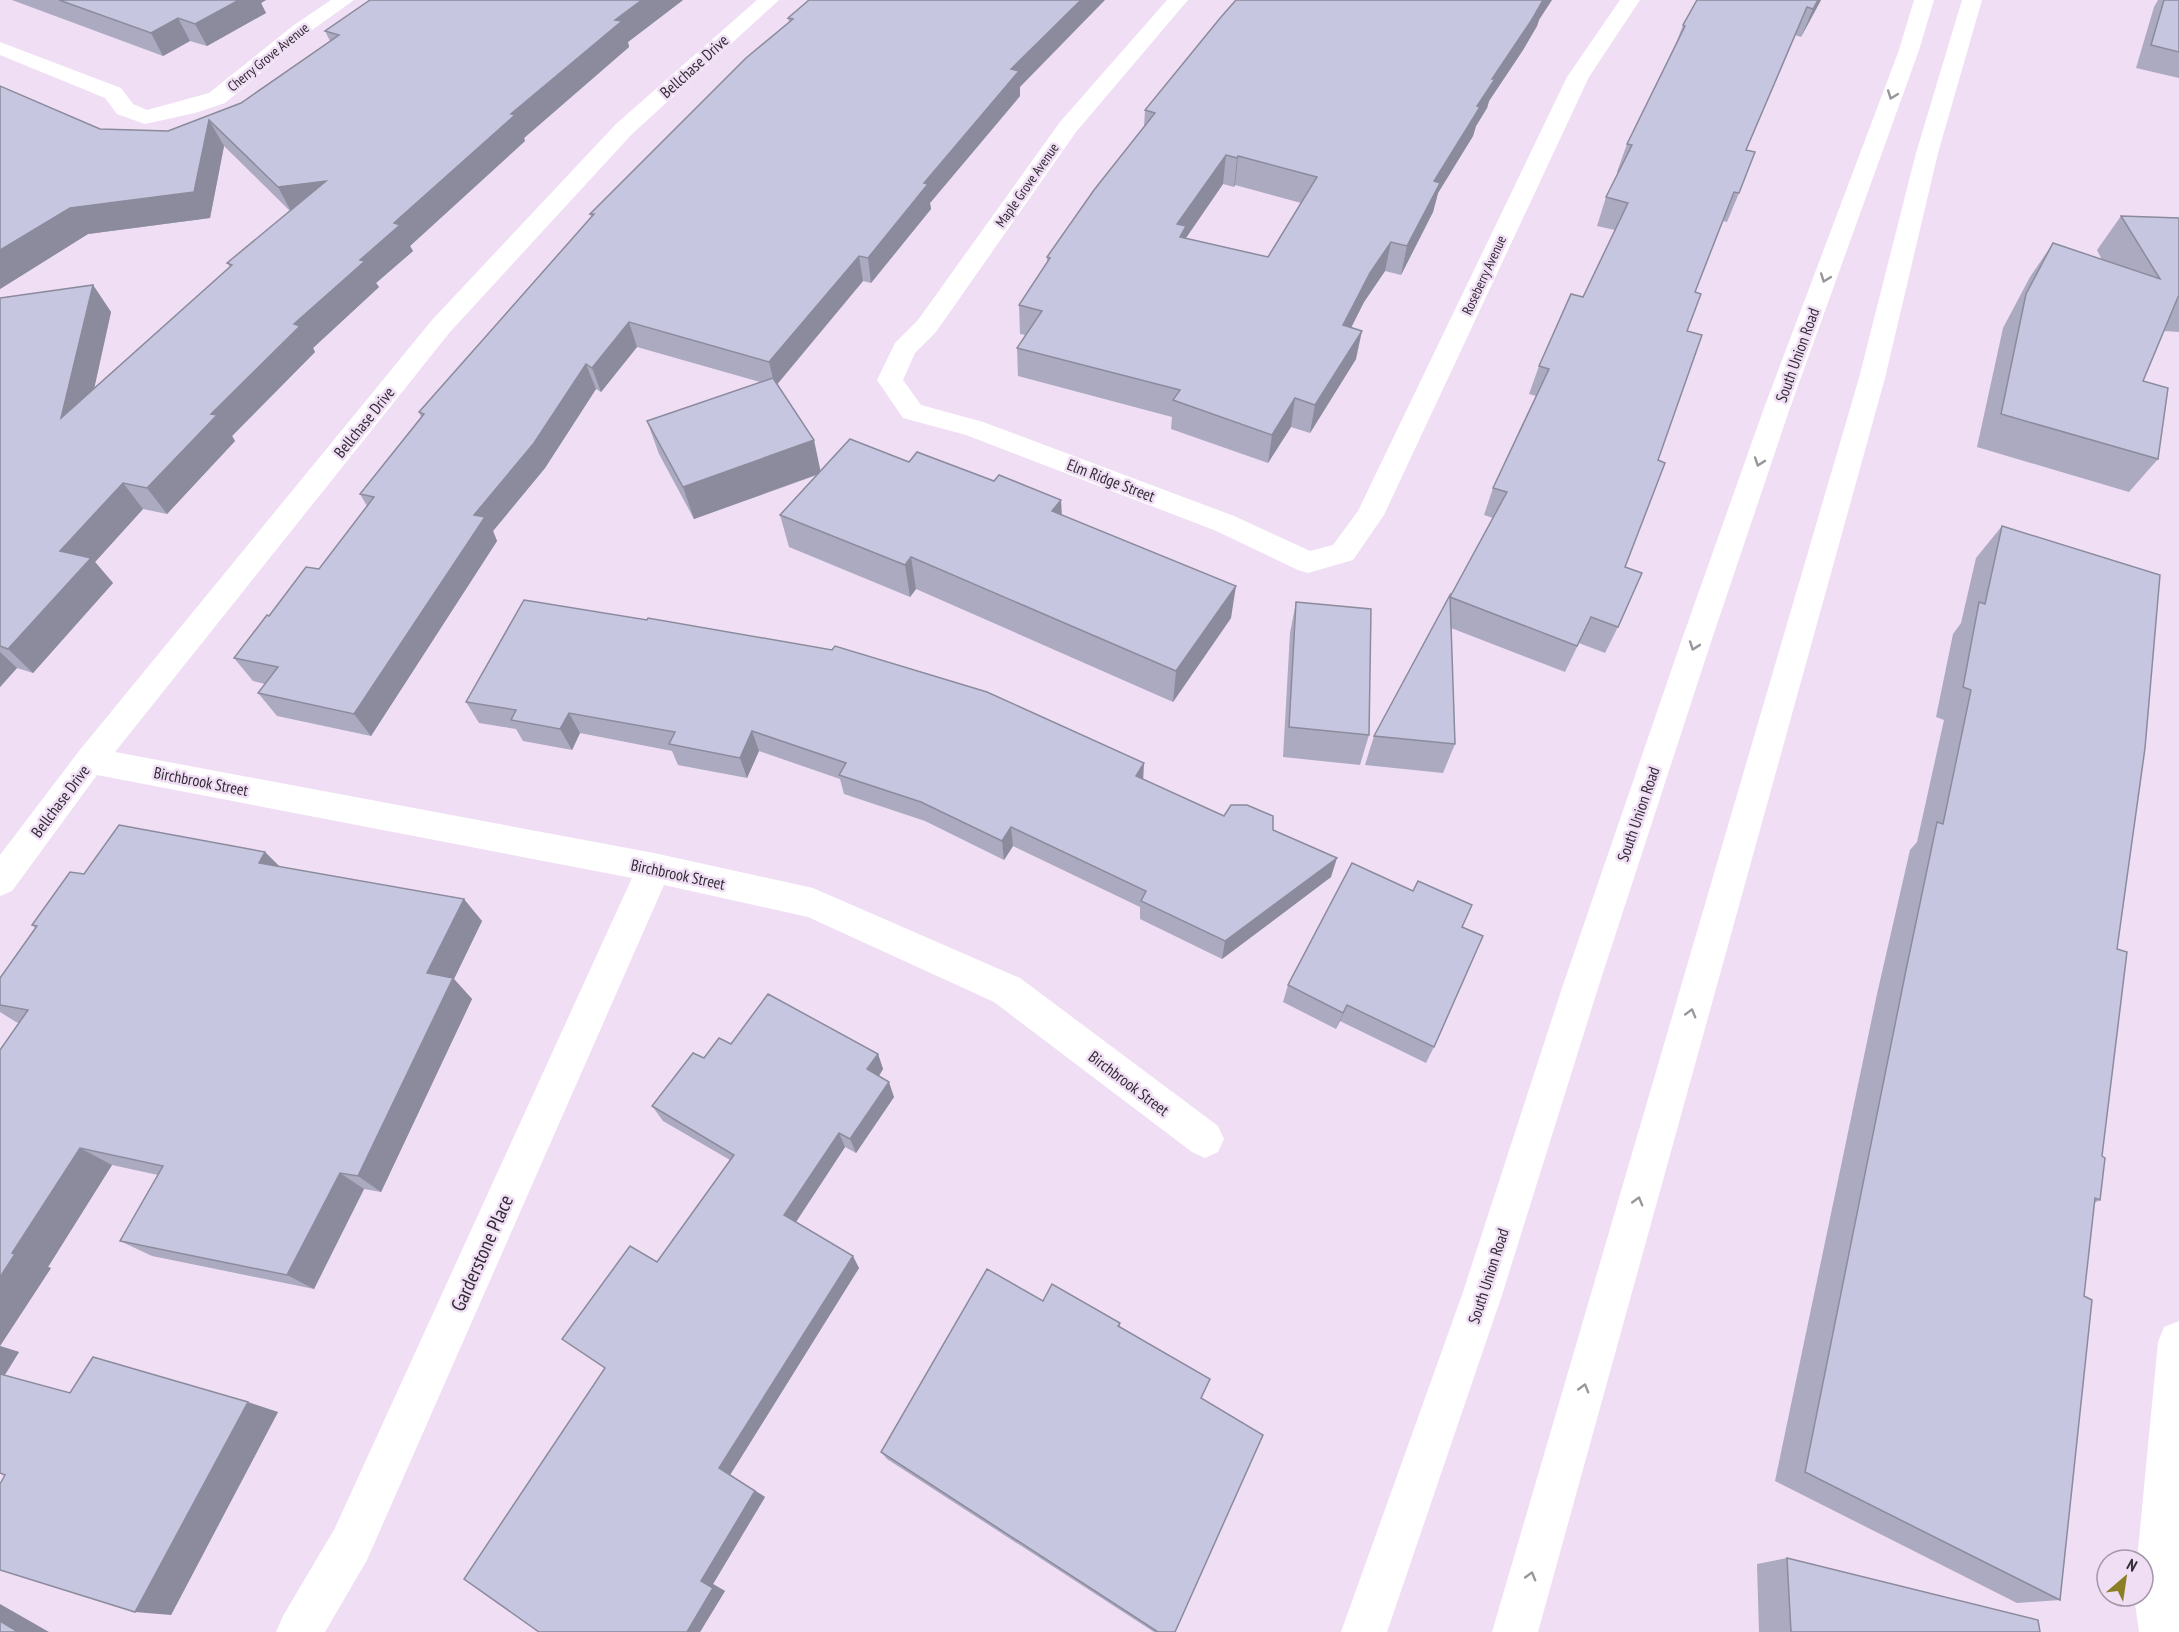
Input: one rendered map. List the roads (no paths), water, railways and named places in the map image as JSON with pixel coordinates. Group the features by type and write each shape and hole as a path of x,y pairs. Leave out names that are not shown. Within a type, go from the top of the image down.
{"street":[{"name":"Cherry Grove Avenue","path":"0,48 113,93 125,109 145,117 187,108 217,98 301,29 344,0"},
{"name":"Bellchase Drive","path":"0,881 90,760 441,326 624,129 770,0"},
{"name":"Maple Grove Avenue","path":"890,380 904,349 927,326 1068,127 1178,0"},
{"name":"Roseberry Avenue","path":"1343,553 1370,515 1578,77 1630,0"},
{"name":"South Union Road","path":"1364,1632 1482,1295 1584,974 1696,642 1778,408 1909,50 1924,0"},
{"path":"1515,1632 1872,378 1927,153 1972,0"},
{"path":"1909,50 1954,62"},
{"name":"Elm Ridge Street","path":"890,380 912,412 974,428 1213,519 1308,562 1343,553"},
{"name":"Birchbrook Street","path":"90,760 654,868 813,903 1007,990 1205,1139"},
{"name":"Garderstone Place","path":"299,1632 351,1544 654,868"},
{"path":"2162,1632 2157,1602 2179,1342"}]}
